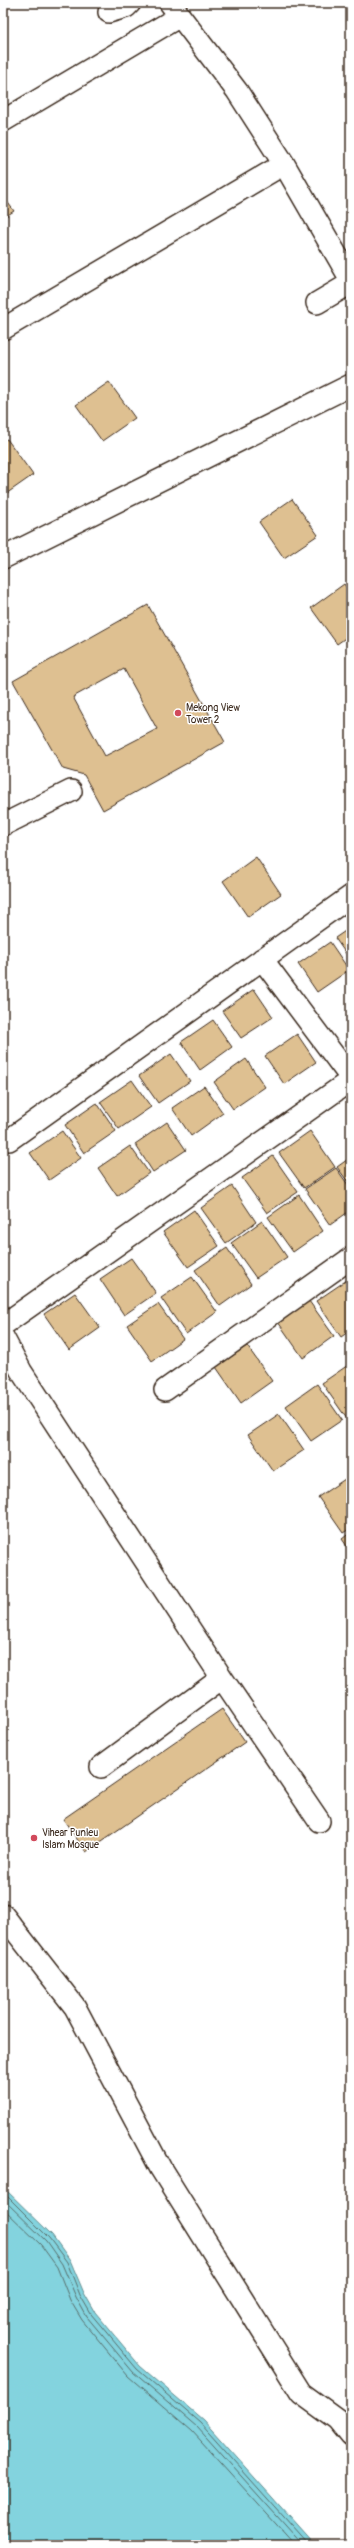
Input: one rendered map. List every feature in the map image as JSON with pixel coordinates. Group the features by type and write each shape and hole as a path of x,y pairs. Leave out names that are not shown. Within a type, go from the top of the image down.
{"street":[{"path":"109,12 126,7 130,3"},
{"path":"3,121 175,10 237,91 284,164 351,280"},
{"path":"3,329 284,164"},
{"path":"317,303 351,283"},
{"path":"3,558 351,385"},
{"path":"3,825 71,791"},
{"path":"9,1140 351,896"},
{"path":"3,1325 351,1079 262,959"},
{"path":"165,1390 351,1258"},
{"path":"3,1337 21,1371 222,1678 319,1820"},
{"path":"101,1767 222,1678"},
{"path":"3,1915 76,2007 161,2169 301,2393 347,2422"}],"water":[{"path":"3,2187 52,2235 70,2260 84,2293 95,2312 140,2366 203,2420 315,2545 3,2545"}],"building":[{"path":"3,196 14,211 3,218"},
{"path":"109,382 135,418 102,441 76,405"},
{"path":"7,439 33,475 3,496 3,441"},
{"path":"292,499 318,535 284,558 259,522"},
{"path":"344,584 351,593 351,634 337,644 311,608"},
{"name":"Mekong View Tower 2","path":"148,605 225,742 103,810 84,775 63,769 13,681","holes":["124,669 157,729 105,756 73,697"]},
{"path":"256,857 281,894 248,917 223,881"},
{"path":"351,927 351,961 335,938"},
{"path":"330,942 349,970 317,992 298,964"},
{"path":"254,989 273,1017 241,1038 222,1011"},
{"path":"213,1020 232,1047 200,1070 181,1042"},
{"path":"297,1034 316,1062 284,1084 265,1056"},
{"path":"171,1054 190,1081 158,1103 139,1076"},
{"path":"246,1059 265,1087 233,1109 214,1082"},
{"path":"132,1080 151,1107 119,1129 100,1102"},
{"path":"204,1086 223,1113 191,1136 172,1108"},
{"path":"97,1103 116,1131 84,1153 65,1125"},
{"path":"167,1122 186,1150 153,1172 135,1144"},
{"path":"62,1131 81,1158 49,1180 30,1153"},
{"path":"310,1131 335,1167 304,1188 279,1153"},
{"path":"130,1146 149,1173 117,1196 98,1168"},
{"path":"273,1156 298,1192 267,1213 242,1178"},
{"path":"351,1157 351,1186 337,1167"},
{"path":"336,1168 351,1189 351,1210 330,1225 305,1189"},
{"path":"232,1186 256,1222 226,1243 201,1208"},
{"path":"299,1195 323,1231 293,1252 268,1217"},
{"path":"194,1210 219,1246 188,1267 163,1232"},
{"path":"262,1221 287,1257 256,1278 231,1243"},
{"path":"227,1248 251,1284 220,1306 195,1270"},
{"path":"131,1258 156,1293 124,1315 100,1279"},
{"path":"192,1277 217,1312 186,1334 161,1298"},
{"path":"347,1280 351,1286 351,1330 341,1337 316,1301"},
{"path":"75,1293 100,1328 69,1350 44,1314"},
{"path":"309,1301 334,1336 303,1358 278,1322"},
{"path":"158,1304 183,1339 152,1361 127,1325"},
{"path":"247,1346 272,1381 241,1403 216,1367"},
{"path":"351,1363 351,1416 347,1419 322,1383"},
{"path":"317,1384 342,1420 311,1441 286,1406"},
{"path":"279,1414 304,1450 273,1471 248,1435"},
{"path":"351,1475 351,1528 343,1533 318,1497"},
{"path":"351,1532 351,1552 342,1539"},
{"path":"222,1709 245,1742 86,1852 63,1819"}],"place":[{"name":"Mekong View Tower 2","path":"178,713"},
{"name":"Vihear Punleu Islam Mosque","path":"34,1838"}]}
